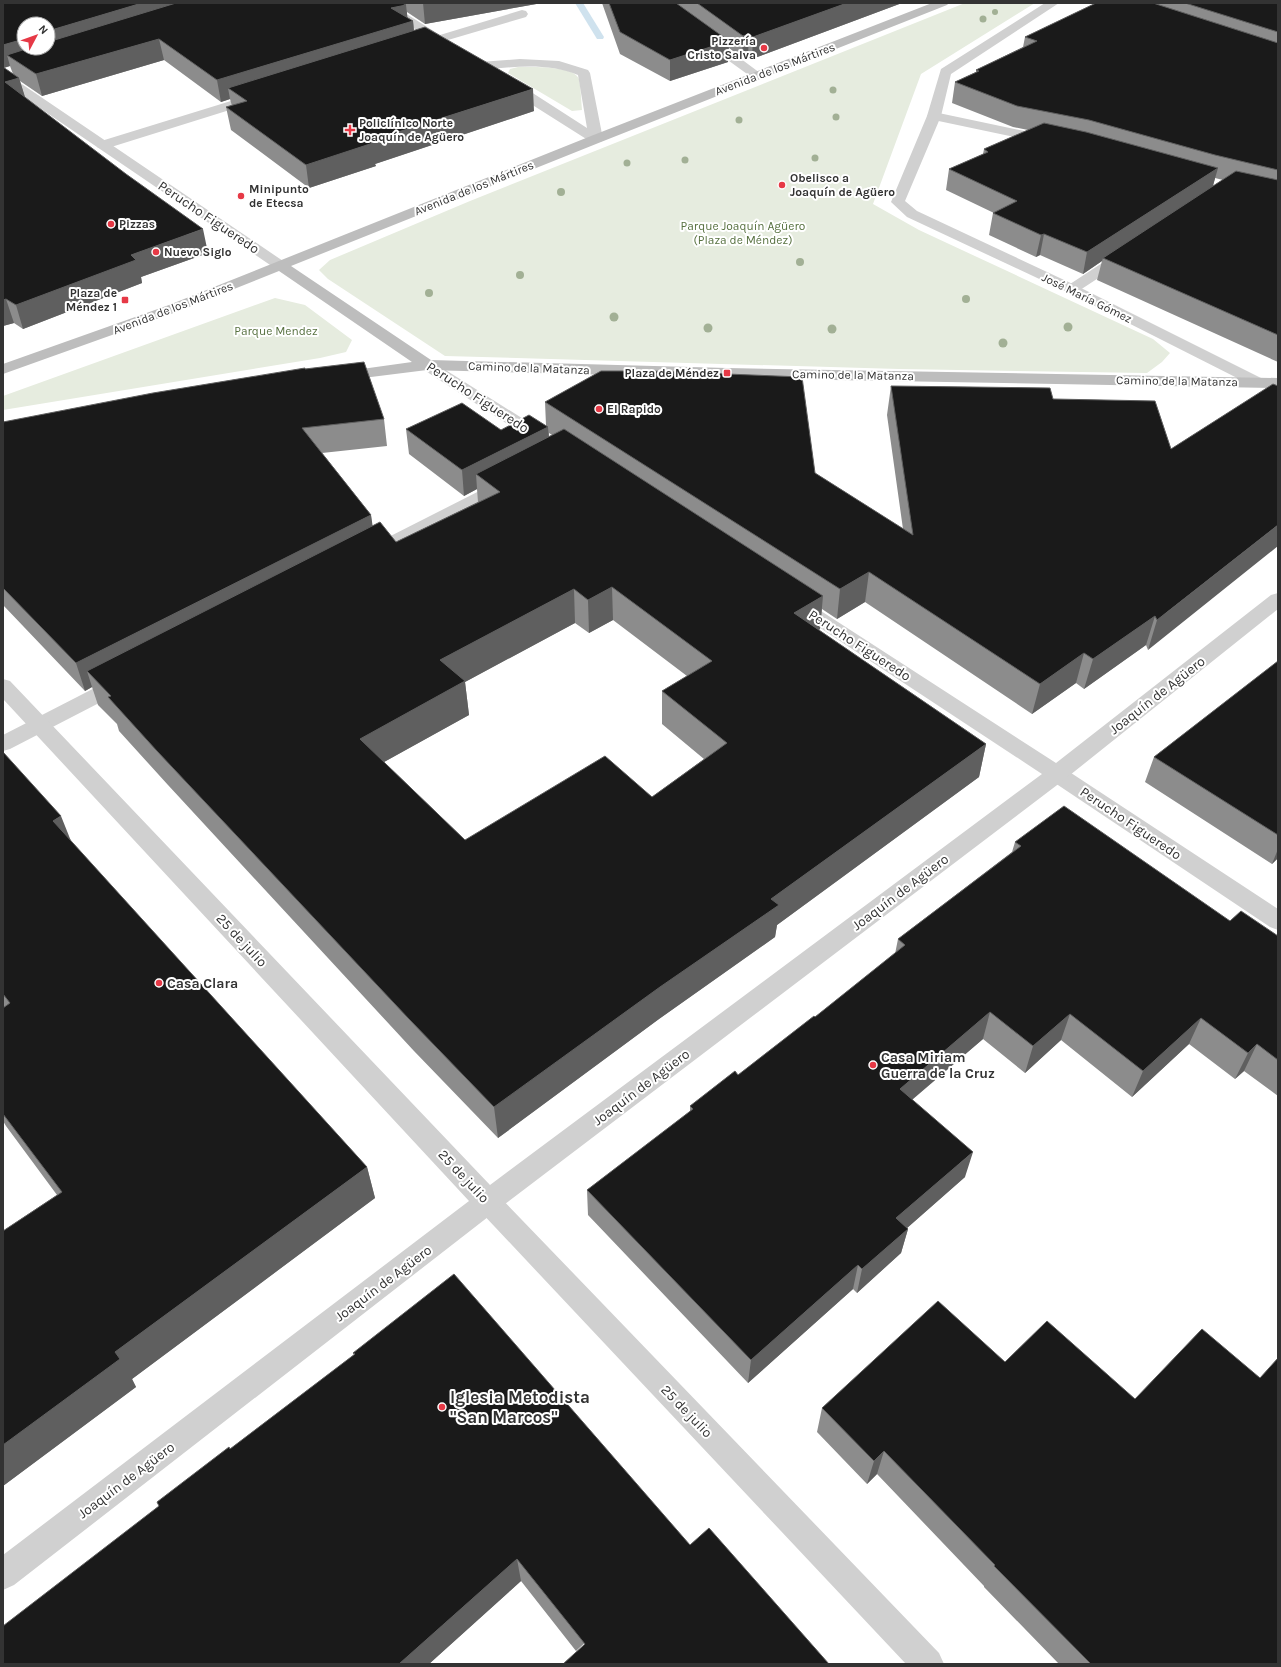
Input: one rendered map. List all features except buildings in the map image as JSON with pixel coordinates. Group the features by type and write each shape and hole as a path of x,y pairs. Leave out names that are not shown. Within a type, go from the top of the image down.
{"main road":[{"name":"Avenida de los Mártires","path":"3,369 174,308 596,139 943,3"},
{"name":"Perucho Figueredo","path":"281,266 427,365"},
{"path":"326,378 427,365"},
{"name":"Camino de la Matanza","path":"427,365 727,373 1278,382"}],"street":[{"path":"381,3 457,51"},
{"path":"660,3 664,8 758,76"},
{"path":"1053,3 946,72 934,116 1061,142"},
{"path":"402,51 522,14"},
{"path":"468,58 596,139"},
{"path":"480,66 524,63 552,64 575,68 584,73 596,139"},
{"path":"3,76 18,69"},
{"name":"Perucho Figueredo","path":"3,76 281,266"},
{"path":"103,145 275,91"},
{"name":"José María Gómez","path":"934,116 898,202 912,214 1072,290 1278,392"},
{"path":"1072,290 1137,247"},
{"name":"Perucho Figueredo","path":"427,365 554,446"},
{"path":"353,563 523,475"},
{"name":"Perucho Figueredo","path":"785,596 1278,921"},
{"name":"Joaquín de Agüero","path":"3,1574 488,1202 1057,774 1278,599"},
{"path":"3,744 140,674"},
{"name":"25 de julio","path":"3,686 488,1202 928,1664"}],"green space":[{"name":"Parque Joaquín Agüero (Plaza de Méndez)","path":"965,3 1035,3 921,74 873,204 919,230 1153,339 1170,353 1162,362 1147,373 899,369 445,356 328,279 319,270 330,260 470,201"},
{"path":"518,67 561,69 575,74 579,79 582,110 572,111 508,73 510,69"},
{"name":"Parque Mendez","path":"275,298 305,305 352,340 346,352 320,358 3,410 3,396"}],"waterway":[{"path":"579,3 600,37"}],"place":[{"name":"Pizzería Cristo Salva","path":"764,48"},
{"name":"Policlínico Norte Joaquín de Agüero","path":"350,130"},
{"name":"Obelisco a Joaquín de Agüero","path":"782,185"},
{"name":"Minipunto de Etecsa","path":"241,196"},
{"name":"Pizzas","path":"111,224"},
{"name":"Nuevo Siglo","path":"156,252"},
{"name":"Plaza de Méndez 1","path":"125,300"},
{"name":"Plaza de Méndez","path":"727,373"},
{"name":"El Rapido","path":"599,409"},
{"name":"Casa Clara","path":"159,983"},
{"name":"Casa Miriam Guerra de la Cruz","path":"873,1065"},
{"name":"Iglesia Metodista \"San Marcos\"","path":"442,1407"}]}
